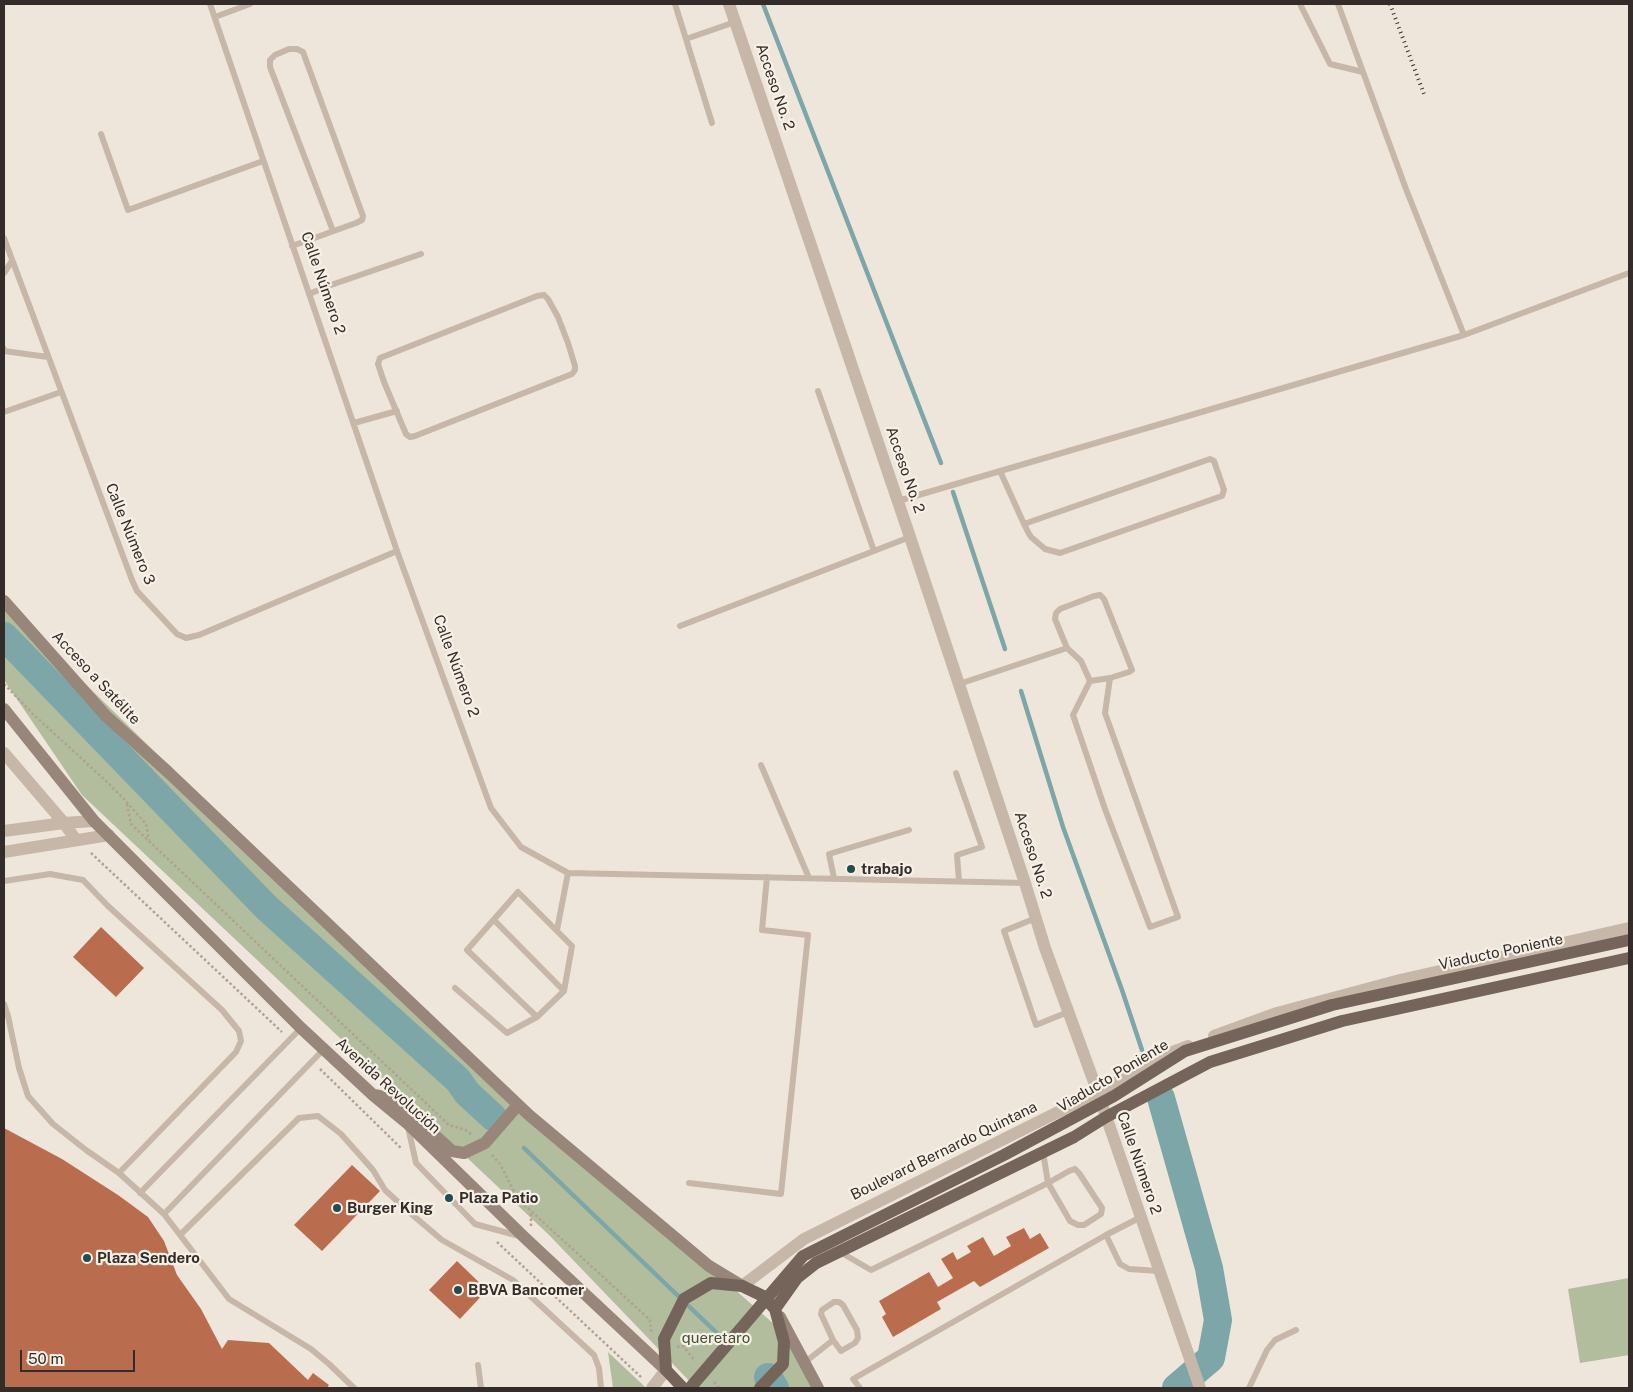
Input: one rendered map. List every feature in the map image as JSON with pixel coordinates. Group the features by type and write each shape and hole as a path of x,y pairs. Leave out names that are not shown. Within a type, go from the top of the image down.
{"main road":[{"name":"Acceso a Satélite","path":"4,601 106,716 168,772 516,1109"},
{"name":"Avenida Revolución","path":"4,709 94,821 301,1028 407,1124 666,1370"},
{"name":"Viaducto Poniente","path":"690,1388 803,1256 1030,1142 1114,1096 1186,1051 1332,1005 1629,940"},
{"path":"760,1388 783,1364 784,1342 776,1308 797,1278 816,1262 1043,1152 1210,1062 1342,1021 1629,958"},
{"path":"373,1095 395,1099 452,1151 464,1153 484,1144 516,1109 709,1266 763,1296 776,1308 818,1388"},
{"path":"683,1388 666,1370 664,1339 684,1299 711,1283 742,1286"}],"street":[{"name":"Acceso No. 2","path":"729,4 1026,883 1045,948"},
{"path":"4,753 80,844"},
{"path":"4,832 64,823 94,821"},
{"path":"4,852 80,844 109,835"},
{"name":"Boulevard Bernardo Quintana","path":"742,1286 804,1239 1103,1090 1172,1052 1286,1010 1400,980 1629,928"},
{"name":"Calle Número 2","path":"1045,948 1068,1012 1103,1090 1106,1117 1200,1388"},
{"path":"652,1388 666,1370"}],"lane":[{"name":"Calle Número 2","path":"210,4 397,552 491,808 521,847 568,873 1026,883"},
{"path":"215,17 250,4"},
{"path":"674,4 712,123"},
{"path":"1300,4 1330,64 1363,72"},
{"path":"1338,4 1406,189 1464,335"},
{"path":"686,38 736,22"},
{"path":"292,246 359,222 362,220 362,213 303,52 297,49 289,49 275,55 270,60 270,67 333,231"},
{"path":"101,134 128,210 263,161"},
{"name":"Calle Número 3","path":"4,238 137,591 177,634 186,638 199,635 397,552"},
{"path":"309,294 422,254"},
{"path":"4,273 12,261"},
{"path":"898,501 1464,335 1629,273"},
{"path":"544,295 548,299 558,317 575,366 572,374 416,436 410,437 406,434 397,411 378,364 380,358 538,296 544,295"},
{"path":"4,349 4,351 48,357"},
{"path":"818,391 874,551"},
{"path":"4,412 61,392"},
{"path":"354,423 397,411"},
{"path":"1000,472 1024,524 1031,537 1045,550 1060,552 1222,496 1224,490 1214,461 1210,459 1024,524"},
{"path":"680,626 910,537"},
{"path":"1094,596 1100,596 1104,599 1132,670 1110,678 1090,681 1081,661 1067,648 1055,620 1056,613 1069,606 1094,596"},
{"path":"959,684 1067,648"},
{"path":"1090,681 1073,715 1105,809 1150,928 1178,917 1105,713 1110,678"},
{"path":"761,765 809,878"},
{"path":"956,773 982,848 957,855 959,881"},
{"path":"834,878 829,854 908,830"},
{"path":"557,930 568,873"},
{"path":"4,881 50,874 83,880 108,906 222,1010 239,1031 240,1047 119,1173"},
{"path":"689,1182 781,1194 808,935 762,930 767,877"},
{"path":"455,988 507,1033 536,1017 564,991 572,946 518,892 467,950 536,1017"},
{"path":"1036,918 1004,931 1036,1025 1068,1012"},
{"path":"494,920 564,991"},
{"path":"4,1004 19,1068 28,1096 53,1124 119,1173 164,1214 229,1299 311,1349 354,1388"},
{"path":"140,1193 301,1028"},
{"path":"164,1214 324,1049"},
{"path":"180,1235 298,1118 318,1116 341,1134 373,1170 385,1190 409,1212 442,1240 513,1280 594,1355 599,1368 601,1388"},
{"path":"407,1124 416,1163 475,1224 524,1237"},
{"path":"838,1252 872,1270 1048,1183 1068,1171 1075,1169 1102,1208 1101,1214 1084,1225 1078,1225 1070,1221 1048,1183 1043,1152"},
{"path":"860,1388 853,1379 1141,1217"},
{"path":"1106,1235 1120,1264 1129,1270 1159,1271"},
{"path":"834,1302 839,1302 843,1305 858,1338 841,1351 833,1340 822,1318 822,1310 834,1302"},
{"path":"1249,1388 1267,1350 1274,1340 1296,1330"},
{"path":"804,1363 833,1340"},
{"path":"478,1364 481,1388"}],"path":[{"path":"4,684 128,804 146,824 149,842"},
{"path":"128,804 131,824 149,842 449,1124 466,1130 484,1144 500,1164 518,1199 650,1320 651,1330 660,1342 674,1348 683,1346 701,1367"},
{"path":"80,844 291,1040"},
{"path":"312,1061 408,1155"},
{"path":"493,1238 652,1388"},
{"path":"713,1381 719,1388"}],"green space":[{"name":"queretaro","path":"4,595 20,620 424,1015 792,1340 820,1388 696,1388 549,1235 82,795 4,680"},
{"path":"1629,1278 1629,1355 1580,1363 1568,1289"},
{"path":"608,1352 642,1384 646,1388 613,1388"}],"building":[{"path":"101,927 144,968 116,997 73,957"},
{"name":"Plaza Sendero","path":"4,1128 62,1159 148,1217 164,1241 177,1275 201,1309 222,1349 228,1340 269,1343 308,1380 313,1373 329,1385 327,1388 4,1388"},
{"name":"Burger King","path":"352,1165 380,1191 322,1251 294,1225"},
{"path":"1024,1228 1030,1239 1040,1233 1049,1248 980,1287 974,1281 937,1302 941,1309 893,1337 882,1317 886,1314 879,1301 929,1272 938,1287 953,1278 941,1259 953,1252 957,1260 971,1252 967,1246 983,1237 994,1256 1011,1246 1006,1237"},
{"name":"BBVA Bancomer","path":"457,1261 487,1290 460,1319 429,1290"}],"waterway":[{"path":"763,4 941,463"},
{"path":"953,492 1005,649"},
{"path":"4,636 266,907 458,1080 467,1093 493,1117"},
{"path":"1021,691 1063,827 1142,1050"},
{"path":"1161,1098 1209,1268 1218,1320 1211,1358 1176,1388"},
{"path":"524,1148 722,1338"},
{"path":"768,1377 775,1388"}],"railway":[{"path":"1390,4 1424,94"}],"place":[{"name":"trabajo","path":"851,869"},
{"name":"Plaza Patio","path":"449,1198"},
{"name":"Burger King","path":"337,1208"},
{"name":"Plaza Sendero","path":"87,1258"},
{"name":"BBVA Bancomer","path":"458,1290"}]}
